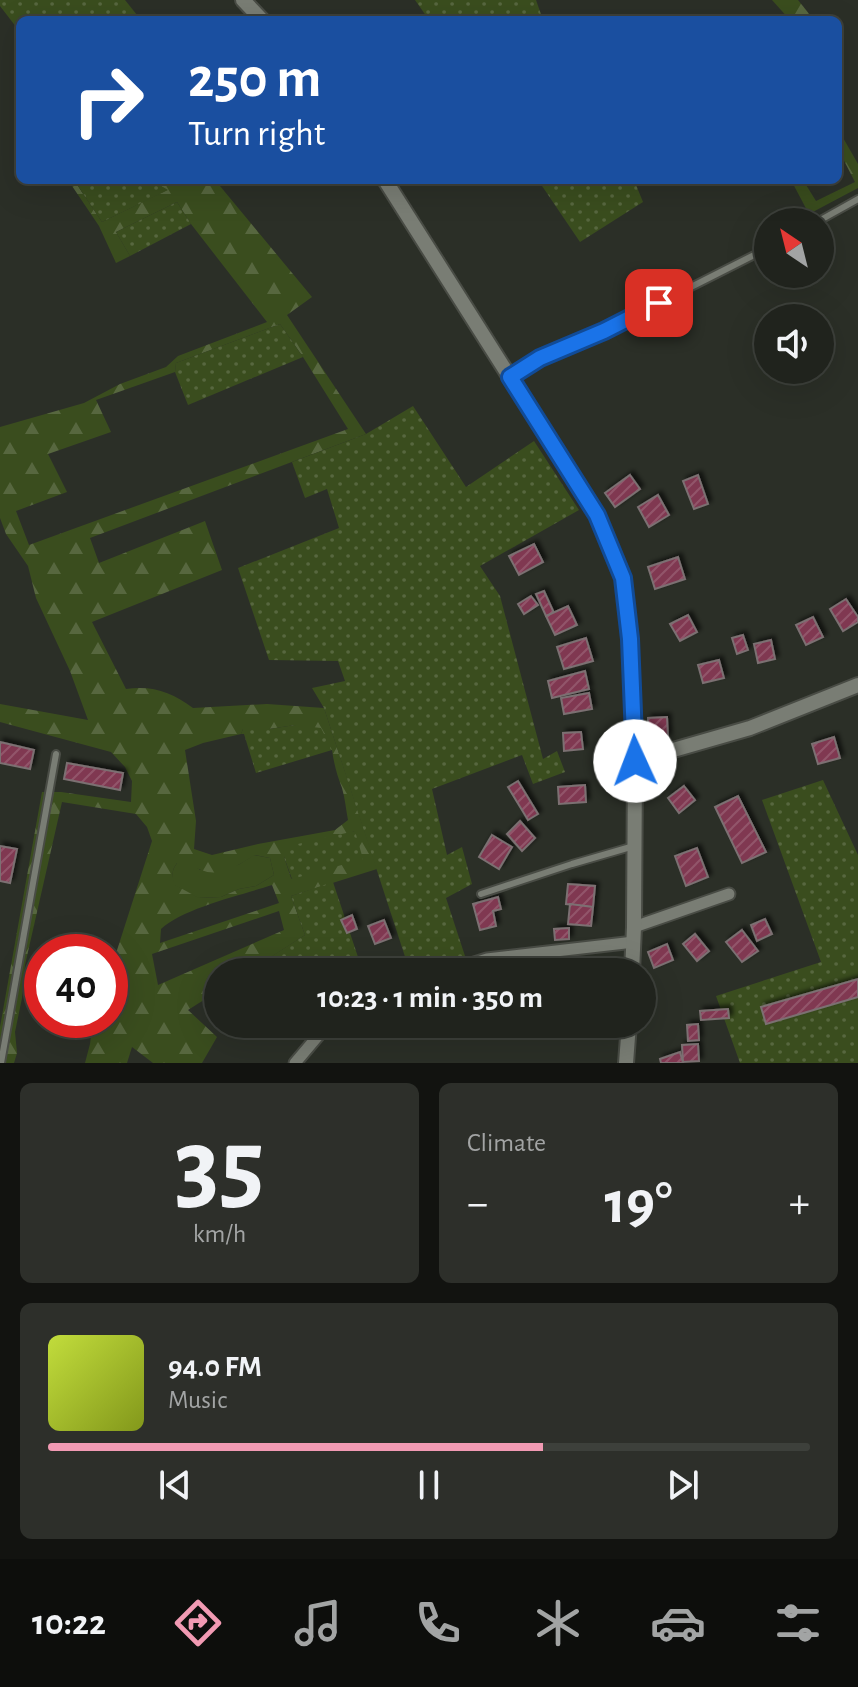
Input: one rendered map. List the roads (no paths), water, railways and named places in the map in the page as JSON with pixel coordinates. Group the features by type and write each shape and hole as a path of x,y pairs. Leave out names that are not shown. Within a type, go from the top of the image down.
{"street":[{"path":"243,0 258,16"},
{"path":"388,184 597,515 623,578 630,639 635,761 633,958"},
{"path":"635,761 750,728 858,685"},
{"path":"493,958 634,935 729,894"},
{"path":"295,1063 316,1038"},
{"path":"626,1063 628,1038"}],"lane":[{"path":"834,212 858,199"},
{"path":"510,377 540,358 604,331 754,255"},
{"path":"1,1063 56,754"},
{"path":"481,894 635,846"}]}
